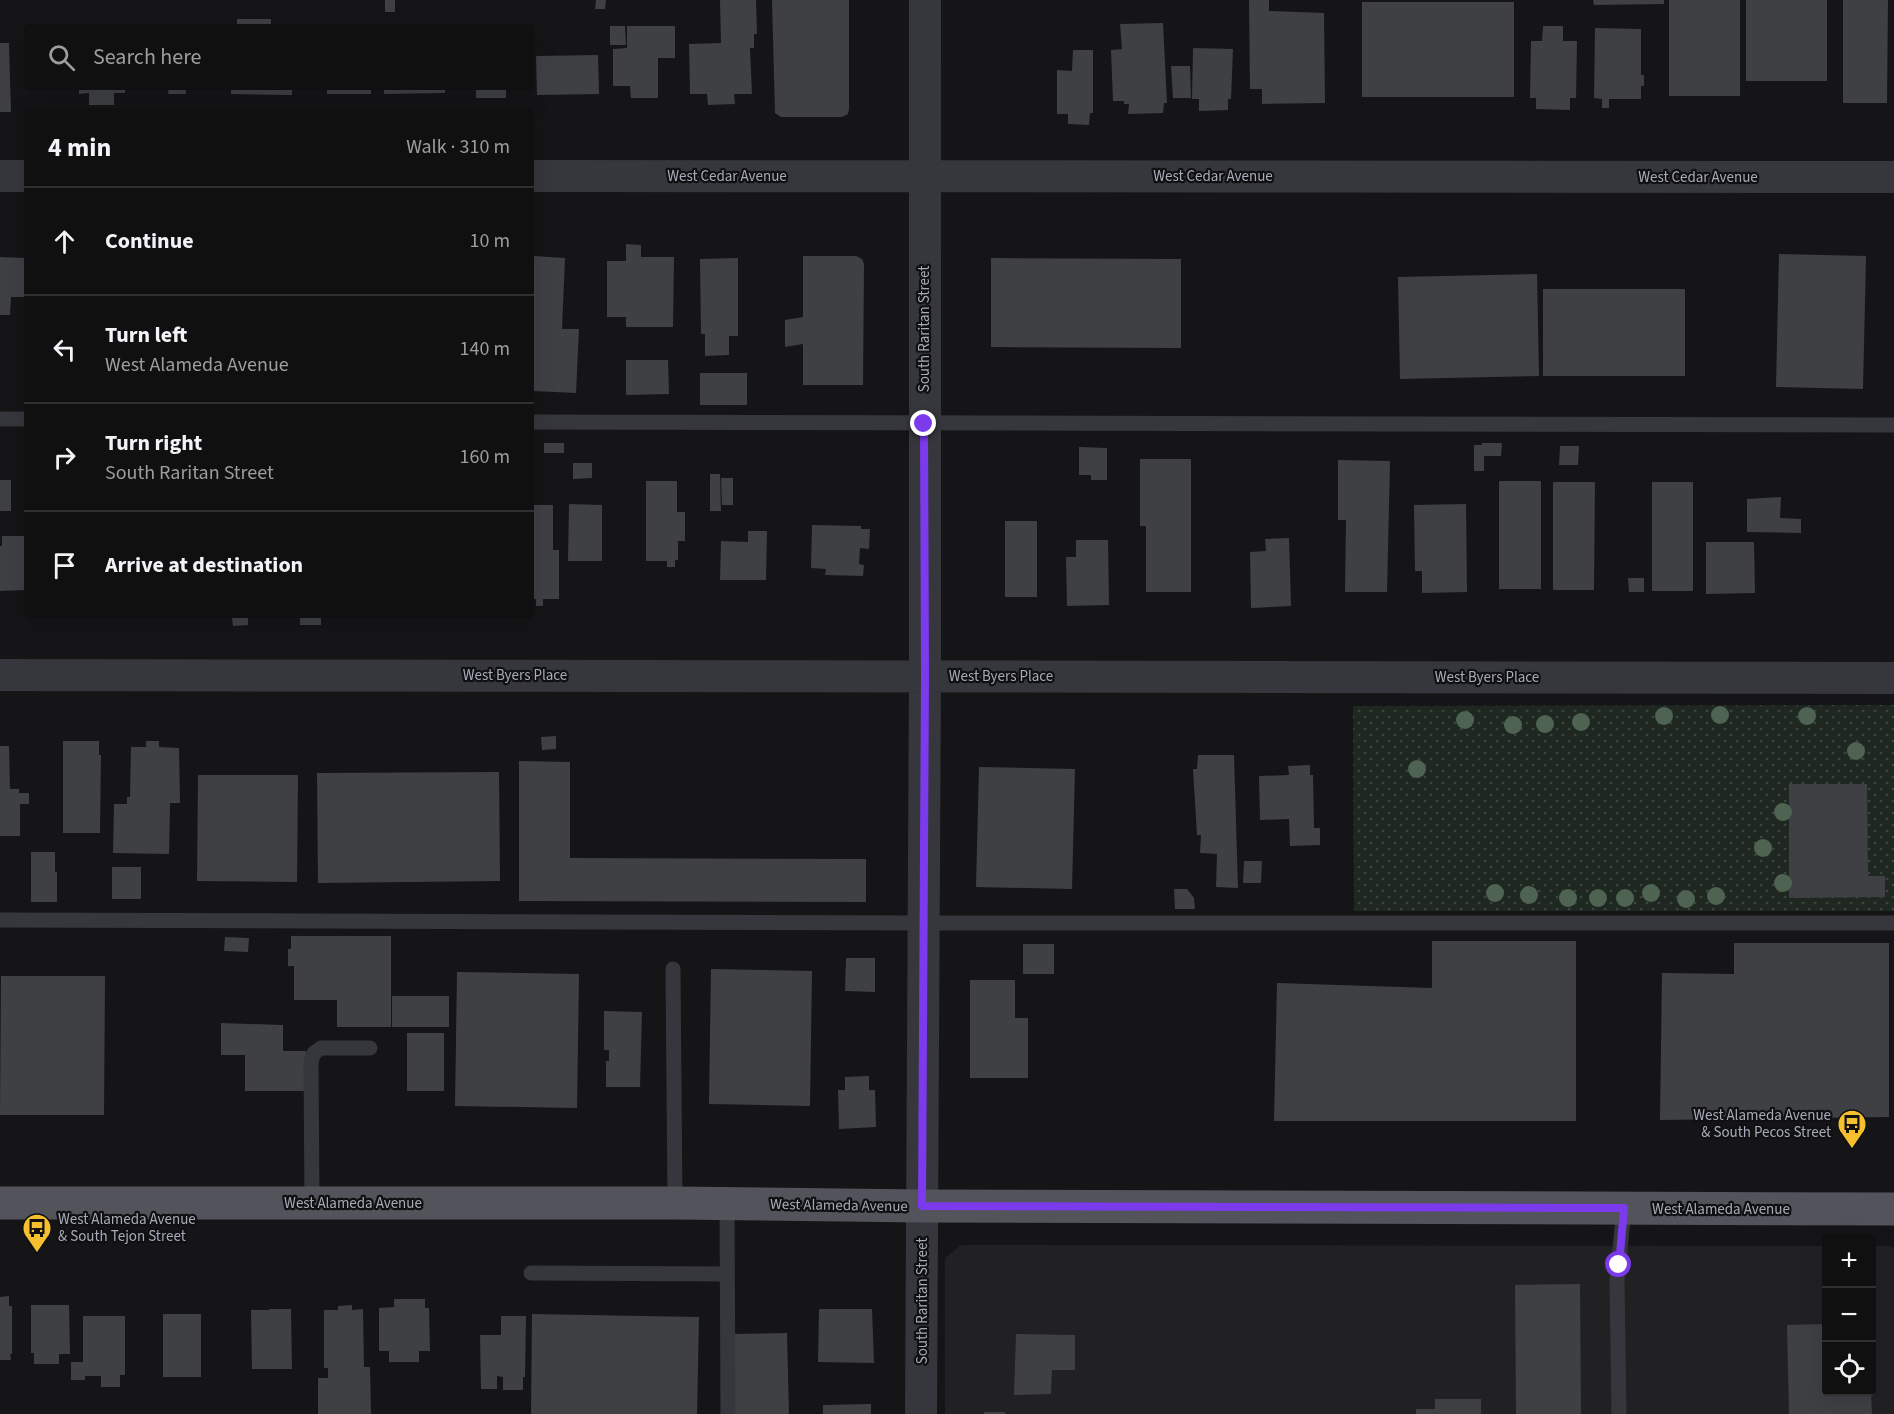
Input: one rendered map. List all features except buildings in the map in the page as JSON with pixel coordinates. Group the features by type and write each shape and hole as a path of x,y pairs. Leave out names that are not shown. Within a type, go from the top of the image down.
{"main road":[{"name":"West Alameda Avenue","path":"0,1203 675,1203 1894,1209"}],"street":[{"name":"South Raritan Street","path":"921,1414 925,675 925,0"},
{"path":"0,176 24,176"},
{"name":"West Cedar Avenue","path":"534,176 1894,177"},
{"name":"West Byers Place","path":"0,675 1894,678"}],"lane":[{"path":"0,419 24,419"},
{"path":"534,422 1894,425"},
{"path":"0,920 1894,923"},
{"path":"673,969 675,1203"},
{"path":"312,1204 311,1062 314,1053 321,1048 370,1048"},
{"path":"727,1204 728,1414"},
{"path":"1619,1414 1617,1281 1624,1208"},
{"path":"531,1273 727,1274"}],"shaded area":[{"path":"1894,705 1894,911 1354,911 1353,706"},
{"path":"961,1245 1822,1246 1822,1396 1876,1396 1876,1246 1889,1246 1894,1248 1894,1414 945,1414 945,1258"}],"place":[{"name":"West Alameda Avenue & South Pecos Street","path":"1852,1150"},
{"name":"West Alameda Avenue & South Tejon Street","path":"37,1254"}],"route":[{"path":"924,424 922,1206 1624,1208 1619,1265"}]}
